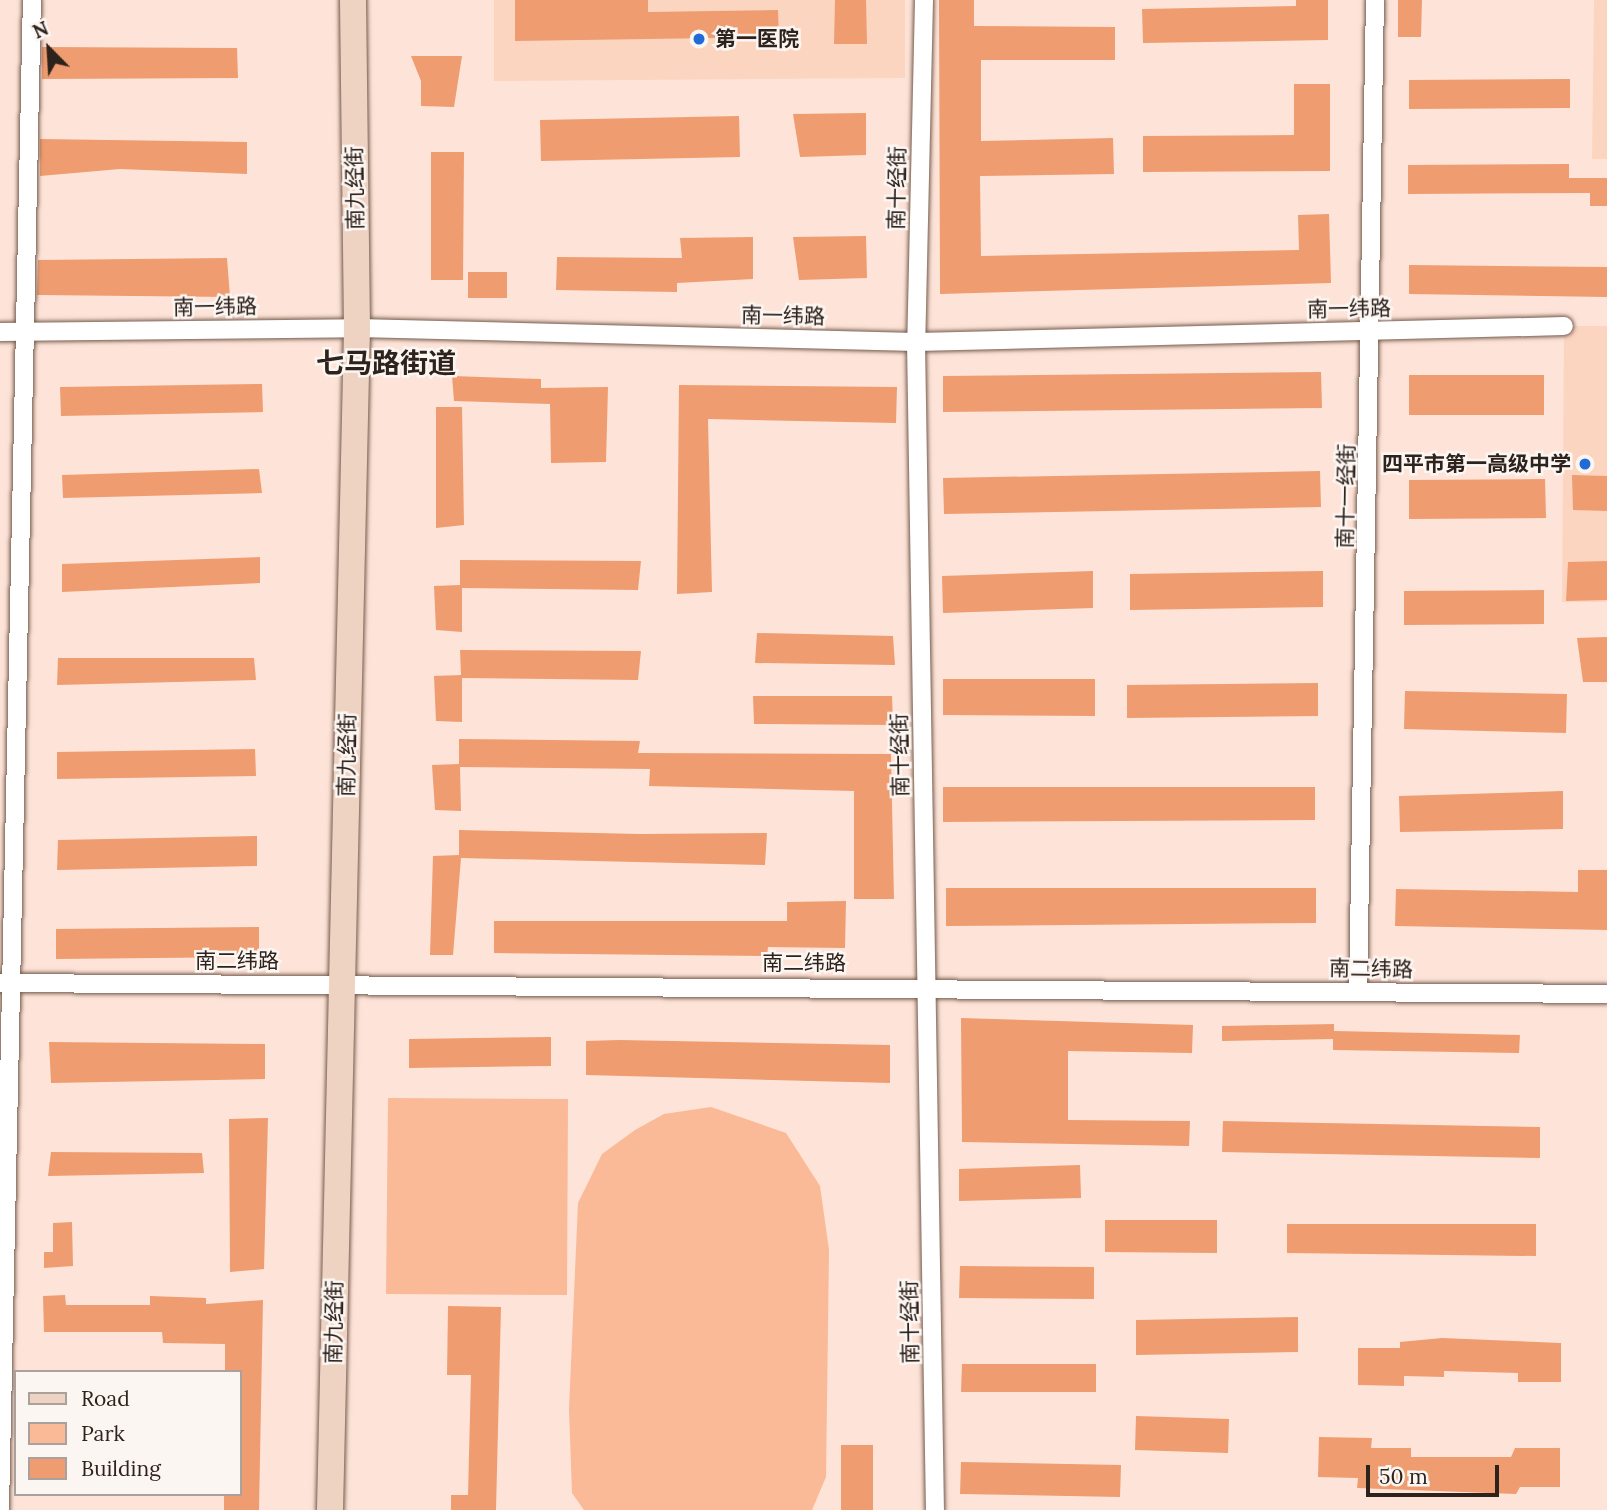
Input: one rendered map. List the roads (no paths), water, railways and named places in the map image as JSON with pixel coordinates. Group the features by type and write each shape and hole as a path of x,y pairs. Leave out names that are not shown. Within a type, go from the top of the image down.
{"main road":[{"name":"南九经街","path":"330,1510 356,328 353,0"}],"street":[{"path":"0,1510 5,983 32,0"},
{"name":"南十经街","path":"924,0 916,342 935,1510"},
{"name":"南十一经街","path":"1358,992 1372,331 1375,0"},
{"name":"南一纬路","path":"0,332 356,328 916,342 1564,326"},
{"name":"南二纬路","path":"5,983 927,986 1607,994"}],"place":[{"name":"第一医院","path":"699,39"},
{"name":"四平市第一高级中学","path":"1585,464"}],"district":[{"name":"七马路街道","path":"386,363"}]}
